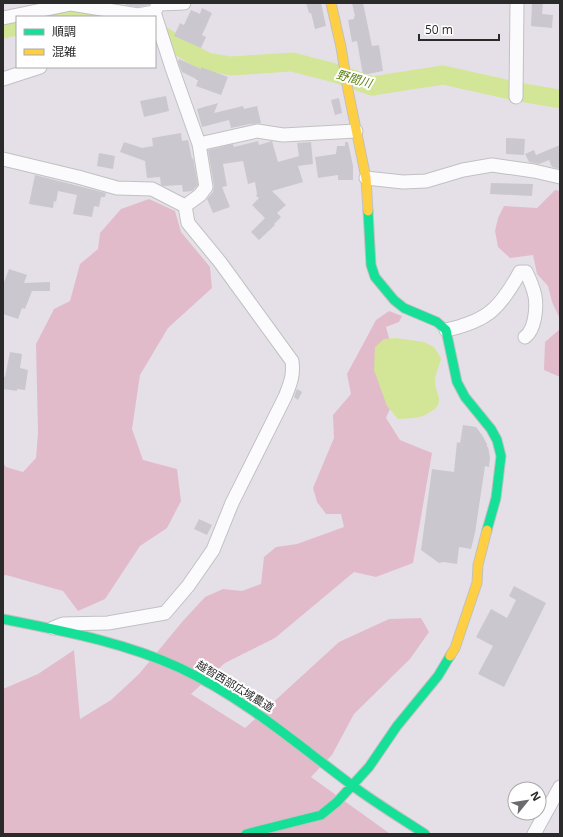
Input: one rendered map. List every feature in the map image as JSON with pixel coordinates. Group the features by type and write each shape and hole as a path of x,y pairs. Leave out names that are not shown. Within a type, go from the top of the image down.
{"street":[{"path":"3,18 71,4 138,15 157,6 184,3"},
{"path":"246,834 321,815 337,802 369,767 397,726 438,676 455,648 477,583 478,564 496,498 501,456 497,440 482,417 465,397 457,382 446,330 437,322 404,308 394,300 375,277 371,265 366,178 331,3"},
{"path":"516,97 517,3"},
{"path":"157,6 172,68 199,144 206,187 200,195 184,206"},
{"path":"3,79 37,68"},
{"path":"199,144 257,131 283,135 356,131"},
{"path":"3,159 117,188 152,189 184,206 188,223 220,262 292,361 293,373 285,397 232,503 213,550 188,586 165,613 108,623 63,624 49,629"},
{"path":"366,178 403,182 426,181 463,170 492,165 560,177"},
{"path":"446,330 479,320 492,311 505,296 520,272 526,272 534,291 535,309 529,334 525,337"},
{"name":"越智西部広域農道","path":"3,619 119,645 165,661 191,673 239,700 352,785 397,817 426,834"},
{"path":"534,834 560,787"}],"shaded area":[{"path":"555,190 560,191 560,319 552,302 548,286 537,274 533,255 510,258 498,247 495,231 498,218 504,206 537,208"},
{"path":"149,199 175,211 181,232 210,267 212,288 168,328 140,375 132,429 143,460 177,469 181,501 167,528 140,546 105,599 78,611 63,591 6,575 3,576 3,463 6,467 23,472 36,458 38,433 36,344 54,309 70,301 80,264 98,249 100,233 121,209"},
{"path":"389,311 402,316 399,322 386,327 392,349 396,395 386,418 400,440 432,453 413,563 376,577 354,572 275,638 225,663 191,694 245,728 339,642 389,619 421,618 429,632 410,659 354,714 332,755 311,777 389,833 3,834 3,689 38,674 74,650 80,719 111,700 139,674 205,597 223,589 242,591 261,584 264,557 276,547 297,544 344,527 341,514 326,514 317,502 313,488 334,438 333,415 351,394 347,374 376,320"},
{"path":"560,329 560,377 544,370 545,342"},
{"path":"396,338 424,342 434,347 441,358 435,382 439,403 437,407 421,417 398,419 387,406 374,370 375,347 384,339"}],"building":[{"path":"125,3 150,3 149,5 138,7 126,5"},
{"path":"306,3 321,3 326,26 315,29 311,13 309,13"},
{"path":"352,3 363,3 372,46 379,45 383,71 363,75 357,41 352,42 348,20 354,19 355,16"},
{"path":"532,3 543,3 542,14 553,15 552,28 531,26"},
{"path":"202,8 212,13 202,35 206,37 201,48 174,36 180,23 184,25 191,10 200,14"},
{"path":"179,59 201,69 201,67 228,77 221,95 196,86 198,80 182,72 178,62"},
{"path":"166,96 169,111 144,117 140,101"},
{"path":"339,98 342,113 335,115 331,100"},
{"path":"218,103 214,113 243,106 244,109 257,106 261,123 231,128 229,120 202,127 197,109"},
{"path":"181,133 182,141 188,140 192,159 193,158 198,185 192,191 183,192 182,185 161,185 160,177 147,178 145,161 120,152 124,142 142,148 153,146 152,138"},
{"path":"506,138 525,139 524,155 506,154"},
{"path":"258,141 259,145 272,141 278,162 299,156 297,143 311,142 313,164 298,166 303,182 272,191 286,205 277,213 281,217 274,224 275,225 259,240 251,232 265,218 252,205 259,198 256,196 255,182 248,184 243,161 223,164 227,186 222,187 230,207 213,213 207,199 213,192 214,186 208,150 233,144 234,147"},
{"path":"345,142 348,142 353,166 353,180 338,180 338,175 318,178 315,157 336,154 337,146 345,146"},
{"path":"560,145 560,169 552,167 549,160 539,164 529,162 525,154 534,150 536,155"},
{"path":"99,153 115,156 113,169 97,166"},
{"path":"35,175 106,193 105,197 101,197 99,207 94,206 92,217 73,214 77,195 58,191 53,208 29,204"},
{"path":"491,183 533,184 532,196 490,194"},
{"path":"9,269 27,275 24,283 50,282 50,291 32,291 25,309 22,308 18,319 3,314 3,285"},
{"path":"10,352 22,354 20,368 28,370 25,390 17,389 17,391 3,389 3,376 5,377"},
{"path":"297,389 302,392 298,400 294,397"},
{"path":"463,425 476,427 482,435 488,447 490,457 489,467 485,466 475,533 471,549 459,547 457,564 443,562 439,563 421,550 432,469 454,472 457,442 460,443"},
{"path":"199,519 212,525 207,535 194,529"},
{"path":"514,586 546,603 504,687 478,674 493,646 476,637 491,609 507,618 516,600 509,596"}],"waterway":[{"name":"野間川","path":"60,16 69,14 81,16"},
{"name":"野間川","path":"3,29 16,26"},
{"name":"野間川","path":"156,32 207,62 231,66 292,62 335,73 372,86 443,75 519,92 560,99"}],"traffic: fast":[{"path":"368,211 371,265 375,277 394,300 404,308 437,322 446,330 457,382 465,397 491,429 497,440 501,456 496,498 487,530"},
{"path":"3,619 115,644 159,659 204,680 272,724 357,789 425,834"},
{"path":"246,834 321,815 337,802 369,767 397,726 438,676 450,656"}],"traffic: slow":[{"path":"331,3 366,178 368,211"},
{"path":"450,656 455,648 477,583 478,565 487,530"}]}
